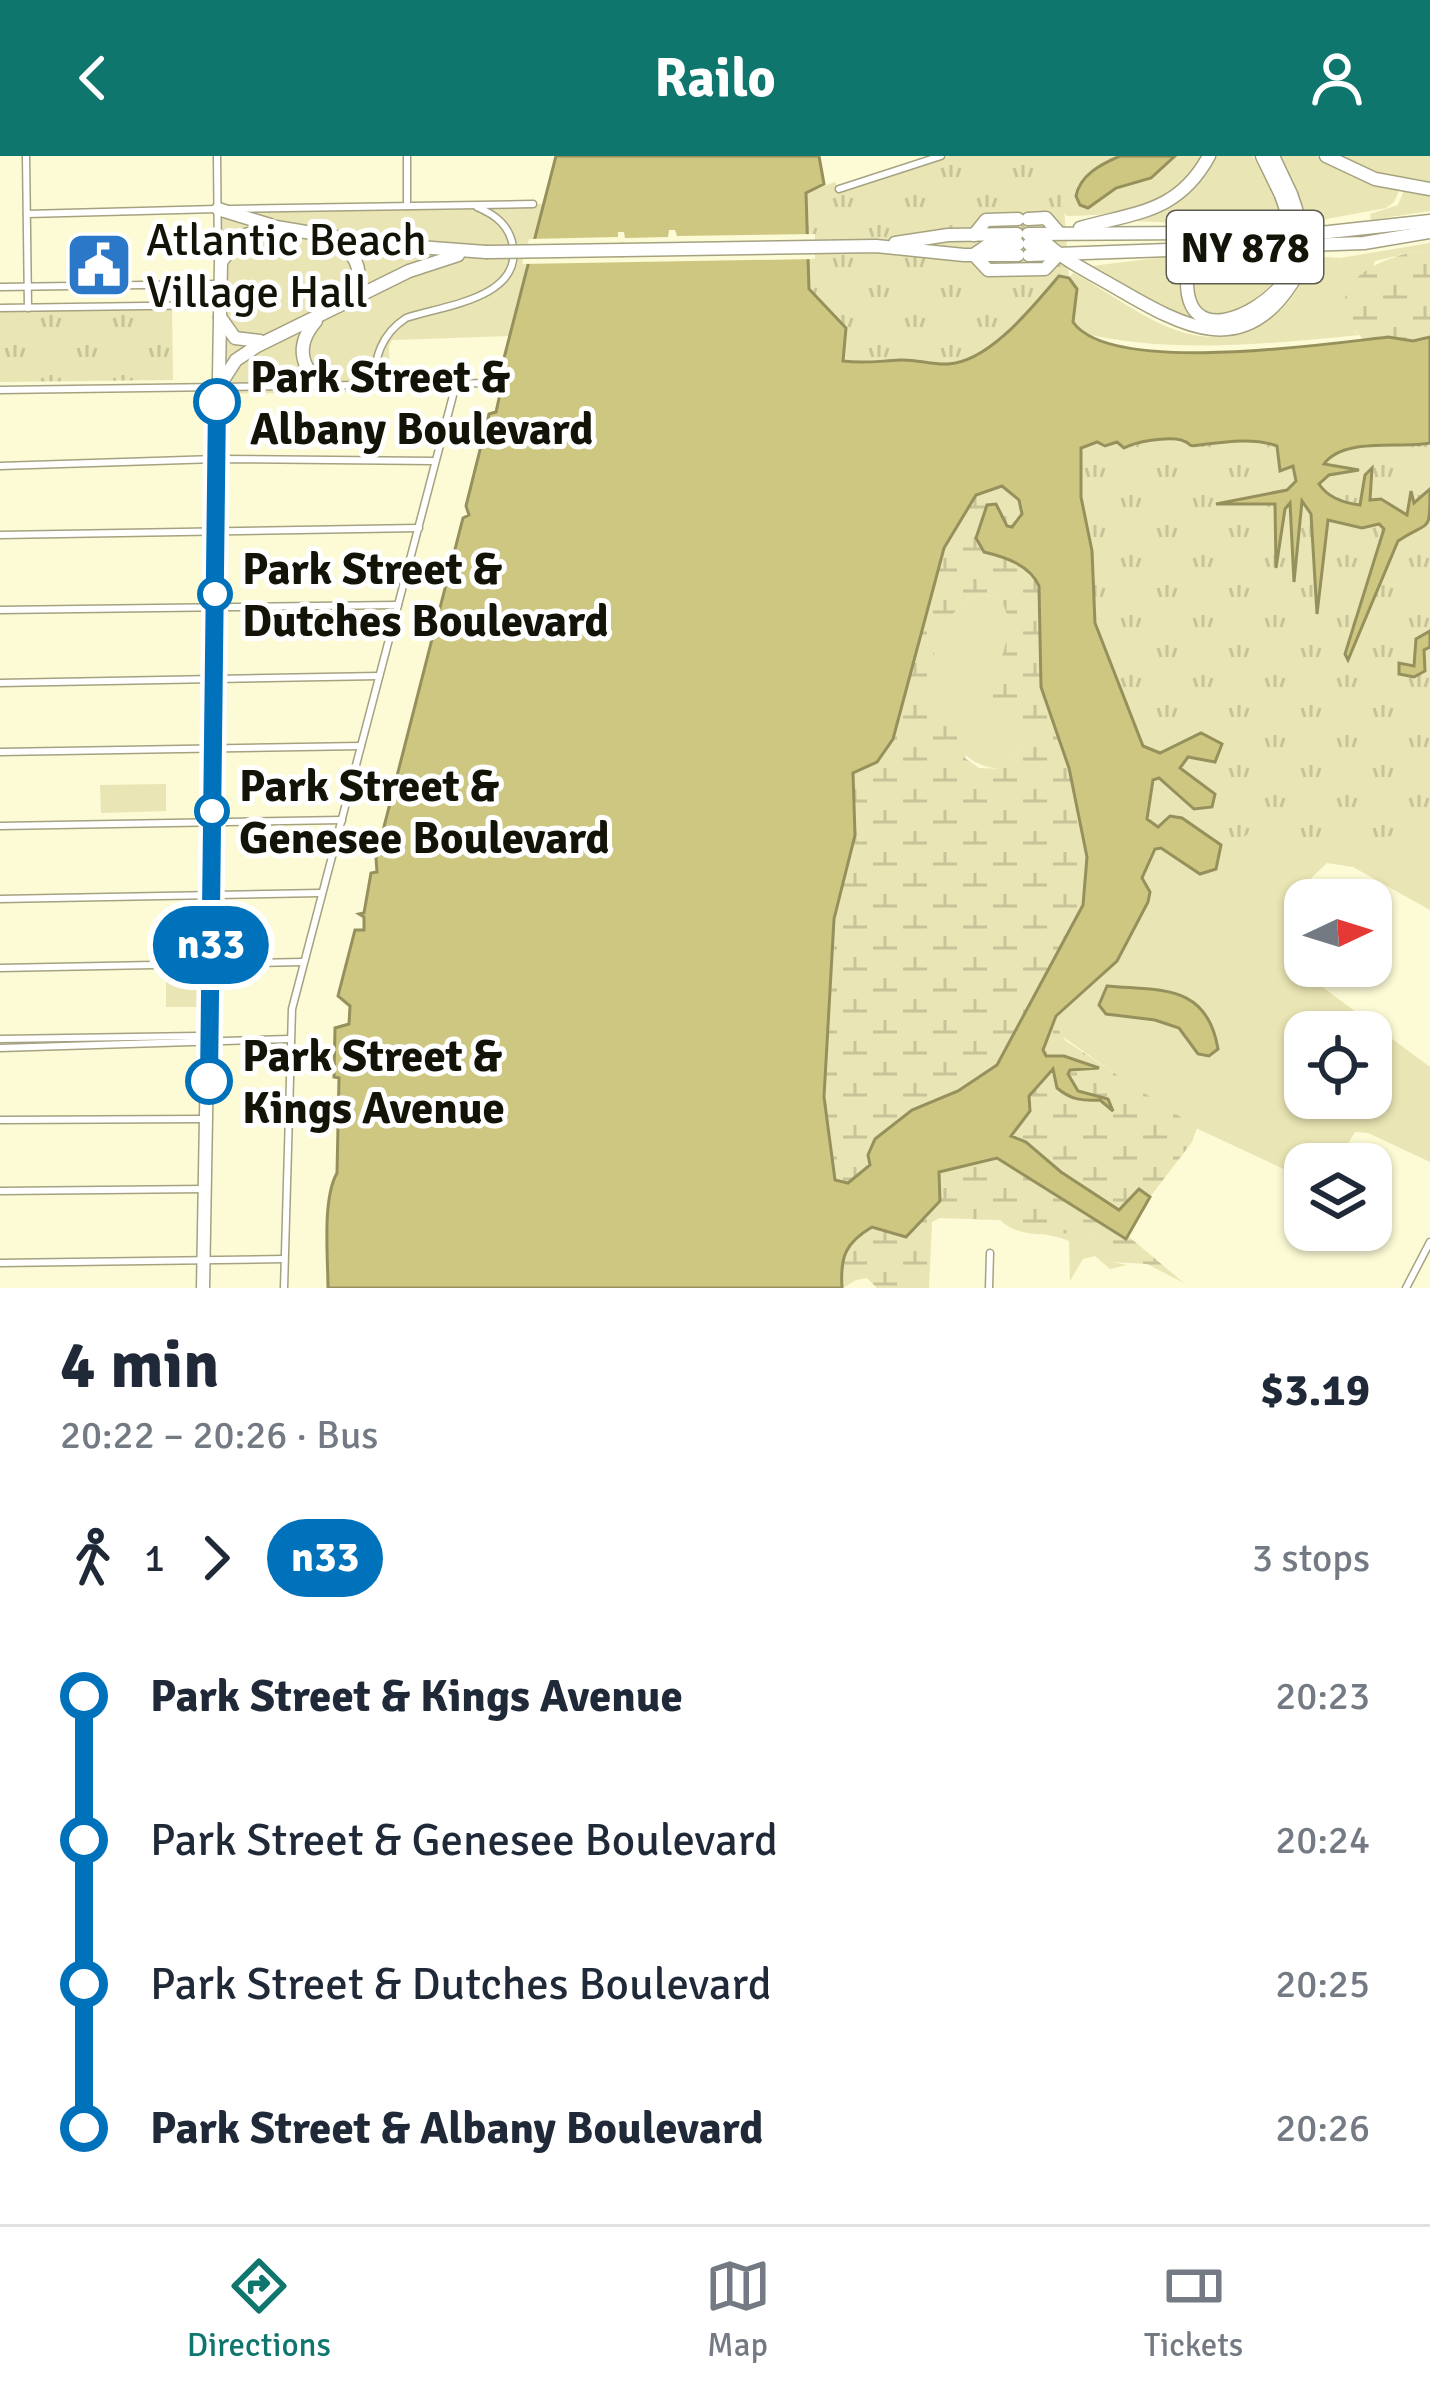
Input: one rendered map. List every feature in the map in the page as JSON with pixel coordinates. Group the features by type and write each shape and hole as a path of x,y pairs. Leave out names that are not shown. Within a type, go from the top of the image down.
{"highway":[{"path":"876,246 974,255 1163,205 1189,184 1209,156"},
{"path":"1326,156 1376,179 1430,189"},
{"path":"218,209 324,236 469,252 876,246 974,235 986,220 1023,242 1047,244 1167,317 1207,330 1246,325 1282,299 1293,240 1286,194 1265,158"},
{"name":"NY 878","path":"1059,233 1329,232 1430,221"},
{"path":"203,1288 218,283 220,262 234,242 254,230 276,227"},
{"path":"1287,283 1251,313 1220,320 1198,312 1186,291 1192,270 1214,258 1368,248 1430,233"},
{"name":"NY 878","path":"1059,254 1364,243 1430,233"},
{"path":"324,236 351,252 359,272 353,291 338,304"},
{"path":"217,389 236,360 277,336 429,263 469,252"},
{"path":"974,255 988,270 1046,268 1059,254"},
{"path":"218,304 221,322 235,338 259,342 277,336"},
{"path":"323,313 307,332 301,350 310,371 331,386"}],"street":[{"path":"26,156 28,308"},
{"path":"0,287 218,283 217,156"},
{"path":"406,156 407,206"},
{"path":"839,190 941,156"},
{"path":"27,214 533,204"},
{"path":"371,385 377,352 394,326 503,282 514,254 510,234 502,221 469,205"},
{"path":"0,308 218,304"},
{"path":"0,390 495,382"},
{"path":"284,1288 292,1009 456,383"},
{"path":"0,466 216,459 436,461"},
{"path":"0,536 419,528"},
{"path":"0,610 399,605"},
{"path":"0,682 379,676"},
{"path":"0,752 361,746"},
{"path":"0,826 341,820"},
{"path":"0,899 322,893"},
{"path":"0,968 304,962"},
{"path":"0,1044 291,1039"},
{"path":"0,1120 208,1119"},
{"path":"0,1191 206,1189"},
{"path":"1406,1288 1430,1242"},
{"path":"989,1288 990,1253"},
{"path":"0,1263 285,1259"}],"green space":[{"path":"950,156 1036,156 1052,162 1062,179 1069,278 1059,276 1009,330 963,361 842,361 846,328 809,290 806,193"},
{"path":"1036,156 1120,156 1107,162 1116,188 1151,178 1175,156 1202,156 1175,188 1144,206 1067,216 1062,179"},
{"path":"1212,156 1252,156 1264,171 1285,222 1247,217 1247,225 1130,221 1154,214"},
{"path":"1278,156 1316,156 1400,189 1386,208 1310,222"},
{"path":"1336,156 1430,156 1430,184 1386,177"},
{"path":"1404,190 1430,193 1430,211 1371,220 1370,214 1398,205"},
{"path":"544,204 510,336 392,340 390,391 219,394 218,209"},
{"path":"1430,243 1430,253 1418,251 1375,261 1355,331 1359,335 1184,345 1081,333 1073,321 1077,289 1069,278 1073,273 1137,312 1182,332 1230,335 1255,327 1284,307 1310,256 1340,258"},
{"path":"1418,251 1430,253 1430,337 1364,340 1350,322 1347,292 1368,270"},
{"path":"1214,254 1195,261 1180,281 1185,307 1197,326 1084,267"},
{"path":"1286,256 1260,297 1235,314 1207,313 1193,303 1192,276 1200,267"},
{"path":"172,308 173,380 0,382 0,311"},
{"path":"1167,439 1196,446 1216,440 1260,439 1331,454 1356,447 1430,443 1430,828 1371,840 1246,835 1222,854 1220,845 1154,826 1147,819 1160,753 1143,746 1095,623 1092,551 1081,497 1082,448"},
{"path":"1001,486 1019,500 1022,514 1012,528 987,505 976,539 984,552 1023,567 1039,586 1041,687 1069,768 1087,857 1083,905 997,1066 958,1091 912,1110 875,1139 868,1155 871,1165 848,1183 835,1180 824,1097 834,919 855,835 853,773 877,762 893,738 944,548 976,495","holes":["974,595 997,596 1005,608 1008,633 994,685 994,707 1026,744 1003,769 979,768 965,758 970,745 968,727 929,697 934,653 952,615"]},
{"path":"974,595 997,596 1007,609 1020,732 1026,744 1003,769 965,754 929,697 938,639 952,615"},
{"path":"166,784 166,811 101,813 100,785"},
{"path":"1430,828 1430,910 1392,889 1392,879 1374,879 1353,867 1327,863 1310,879 1284,879 1284,987 1322,987 1355,1011 1284,1011 1284,1119 1392,1119 1392,1039 1430,1067 1430,1162 1368,1133 1355,1132 1348,1143 1284,1143 1284,1169 1183,1122 1052,1029 1056,1016 1117,961 1148,902 1142,878 1156,849 1226,829"},
{"path":"165,915 198,915 198,958 165,958"},
{"path":"166,970 198,970 197,1007 166,1007"},
{"path":"1056,1016 1066,1041 1197,1128 1192,1142 1150,1197 1139,1190 1120,1211 1026,1142 1011,1137 1030,1111 1029,1096 1054,1068 1081,1101 1100,1100 1110,1108 1108,1099 1084,1092 1071,1081 1068,1074 1082,1062 1045,1056"},
{"path":"997,1158 1125,1239 1128,1236 1184,1283 1147,1264 1112,1262 1086,1232 1029,1233 1000,1220 940,1218 932,1222 929,1288 877,1288 867,1278 843,1288 841,1260 856,1236 939,1172"},
{"path":"1008,1227 1086,1232 1112,1262 1127,1265 1110,1269 1095,1256 1083,1259 1070,1281 1069,1241"}],"shaded area":[{"path":"556,156 819,156 824,184 806,193 809,289 846,328 843,361 964,361 1010,330 1059,276 1069,278 1077,289 1073,322 1095,338 1129,348 1221,352 1430,337 1430,443 1358,447 1324,464 1359,470 1329,475 1319,484 1348,503 1360,505 1365,475 1372,468 1370,500 1381,499 1407,515 1411,491 1414,503 1430,489 1428,520 1398,541 1348,660 1345,654 1384,529 1379,524 1362,528 1328,520 1317,614 1311,514 1302,501 1294,582 1290,503 1285,509 1276,568 1275,504 1216,504 1287,490 1296,481 1293,466 1280,471 1277,446 1249,441 1192,446 1167,439 1124,448 1117,442 1105,446 1097,442 1081,448 1081,497 1092,551 1095,623 1143,746 1160,753 1201,733 1222,744 1215,762 1188,757 1180,768 1215,794 1212,807 1194,809 1159,778 1153,780 1147,819 1158,827 1170,816 1182,818 1221,845 1216,869 1200,874 1161,848 1155,849 1142,878 1150,892 1148,902 1117,961 1056,1016 1043,1050 1046,1056 1064,1056 1099,1068 1068,1074 1078,1091 1108,1099 1113,1111 1100,1100 1077,1099 1062,1092 1053,1069 1029,1096 1030,1111 1011,1136 1119,1210 1139,1189 1150,1197 1126,1239 997,1158 939,1172 940,1201 906,1237 872,1227 856,1239 843,1259 842,1288 328,1288 328,1213 337,1173 335,1028 349,1024 350,1006 338,996 355,930 364,930 364,917 359,914 364,913 371,873 377,872 376,858 463,518 469,515 466,506 489,414 496,412 500,394 495,393","holes":["1002,486 1019,500 1022,514 1012,527 996,504 987,505 976,538 984,552 1023,567 1039,586 1041,687 1069,768 1087,857 1083,905 997,1065 958,1091 912,1110 875,1139 868,1155 870,1165 848,1183 835,1180 824,1097 834,919 855,835 853,773 877,762 893,739 944,548 976,495"]},
{"path":"1120,156 1175,156 1151,178 1116,188 1088,208 1080,205 1076,196 1082,182"},
{"path":"1430,631 1425,671 1414,677 1399,674 1399,663 1414,666 1416,639"},
{"path":"1107,986 1163,991 1192,1001 1212,1028 1218,1049 1209,1056 1198,1054 1179,1028 1106,1014 1099,1005"}],"pier":[{"path":"669,230 677,236 815,234 815,259 522,264 529,239 618,237 618,232 624,232 625,238 668,237"}],"bus line":[{"name":"n33","path":"209,1081 217,402"}],"place":[{"name":"Atlantic Beach Village Hall","path":"99,265"},
{"name":"Park Street & Albany Boulevard","path":"217,402"},
{"name":"Park Street & Dutches Boulevard","path":"215,594"},
{"name":"Park Street & Genesee Boulevard","path":"212,811"},
{"name":"Park Street & Kings Avenue","path":"209,1081"}]}
